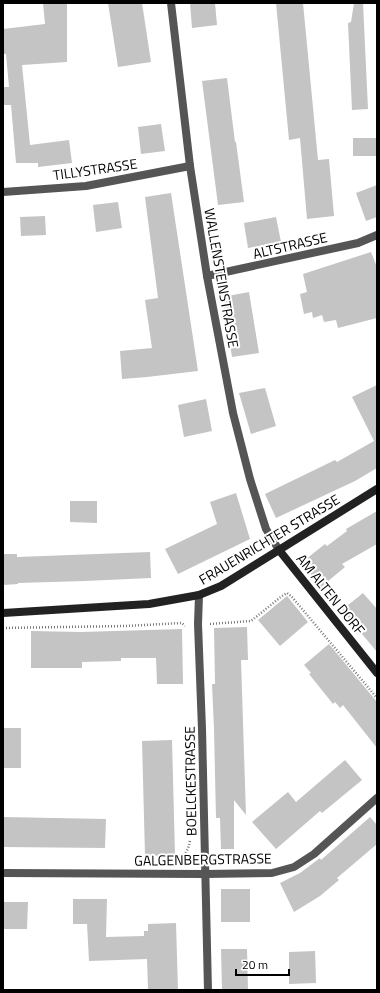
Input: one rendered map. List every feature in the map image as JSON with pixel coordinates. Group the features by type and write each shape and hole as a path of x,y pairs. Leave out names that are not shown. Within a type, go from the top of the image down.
{"main road":[{"name":"FRAUENRICHTER STRASSE","path":"3,613 150,604 199,595 220,586 377,489"},
{"name":"AM ALTEN DORF","path":"279,550 377,673"}],"street":[{"name":"WALLENSTEINSTRASSE","path":"171,3 190,166 207,276 233,413 250,479 266,529 279,550"},
{"name":"TILLYSTRASSE","path":"3,192 86,186 190,166"},
{"name":"ALTSTRASSE","path":"207,276 358,243 377,235"},
{"name":"BOELCKESTRASSE","path":"199,595 198,620 208,990"},
{"name":"GALGENBERGSTRASSE","path":"3,873 272,873 294,867 314,854 377,798"}],"path":[{"path":"212,623 251,621 282,596 287,593 290,594 377,698"},
{"path":"3,628 117,626 178,623 183,624 185,627"},
{"path":"171,860 182,857 186,853 189,848 190,838"}],"building":[{"path":"43,3 67,3 67,62 22,65 30,145 69,140 72,163 38,167 38,163 16,163 11,105 3,105 3,87 9,87 6,54 3,54 3,29 45,24"},
{"path":"108,3 142,3 151,62 118,67"},
{"path":"190,3 215,3 217,25 192,28"},
{"path":"276,3 303,3 318,160 329,159 334,216 307,219 300,138 289,140"},
{"path":"354,3 363,3 368,109 352,110 348,23 351,22"},
{"path":"227,78 244,202 218,205 202,81"},
{"path":"161,124 165,151 141,154 138,127"},
{"path":"353,138 377,138 377,156 353,156"},
{"path":"377,185 377,217 366,221 356,193"},
{"path":"171,193 198,371 122,379 120,351 152,348 145,300 158,298 145,197"},
{"path":"118,202 122,228 96,232 93,205"},
{"path":"45,216 46,235 21,236 20,217"},
{"path":"276,217 281,242 248,248 244,223"},
{"path":"371,252 377,267 377,318 338,328 336,320 324,322 322,315 313,318 312,312 304,314 300,294 307,292 303,274"},
{"path":"249,292 259,353 232,357 222,297"},
{"path":"377,385 377,468 355,481 276,518 265,494 335,460 337,462 374,441 352,397"},
{"path":"265,388 276,426 251,434 239,393"},
{"path":"206,399 212,431 184,437 178,405"},
{"path":"236,493 250,539 178,574 165,549 217,524 210,502"},
{"path":"70,501 97,501 97,523 70,522"},
{"path":"377,511 377,544 342,564 345,567 321,587 301,563 325,544 327,546 347,531 346,529"},
{"path":"150,552 151,578 18,583 3,585 3,554 17,554 17,557"},
{"path":"363,593 377,609 377,652 342,610"},
{"path":"287,596 308,622 280,646 258,620"},
{"path":"247,627 248,660 241,660 246,815 234,800 234,849 221,849 220,818 216,818 212,684 215,684 214,628"},
{"path":"182,629 183,684 157,684 156,658 121,658 121,661 82,662 82,668 31,668 31,631 81,632"},
{"path":"329,644 377,702 377,748 343,705 340,708 335,702 333,704 309,674 311,673 304,665"},
{"path":"3,728 21,728 21,768 3,768"},
{"path":"172,740 175,855 145,856 142,741"},
{"path":"345,760 362,780 322,813 320,811 276,849 252,822 288,792 296,802"},
{"path":"3,817 106,819 105,848 3,847"},
{"path":"370,817 377,825 377,844 337,878 339,880 320,896 294,912 280,883 300,873 320,858 321,860"},
{"path":"221,889 250,889 250,922 221,922"},
{"path":"73,899 107,899 106,937 144,936 144,931 148,931 148,924 176,923 178,990 148,990 147,959 89,961 87,924 73,924"},
{"path":"3,902 28,902 27,929 3,929"},
{"path":"221,949 247,949 248,990 222,990"},
{"path":"315,951 316,983 289,984 289,952"}]}
